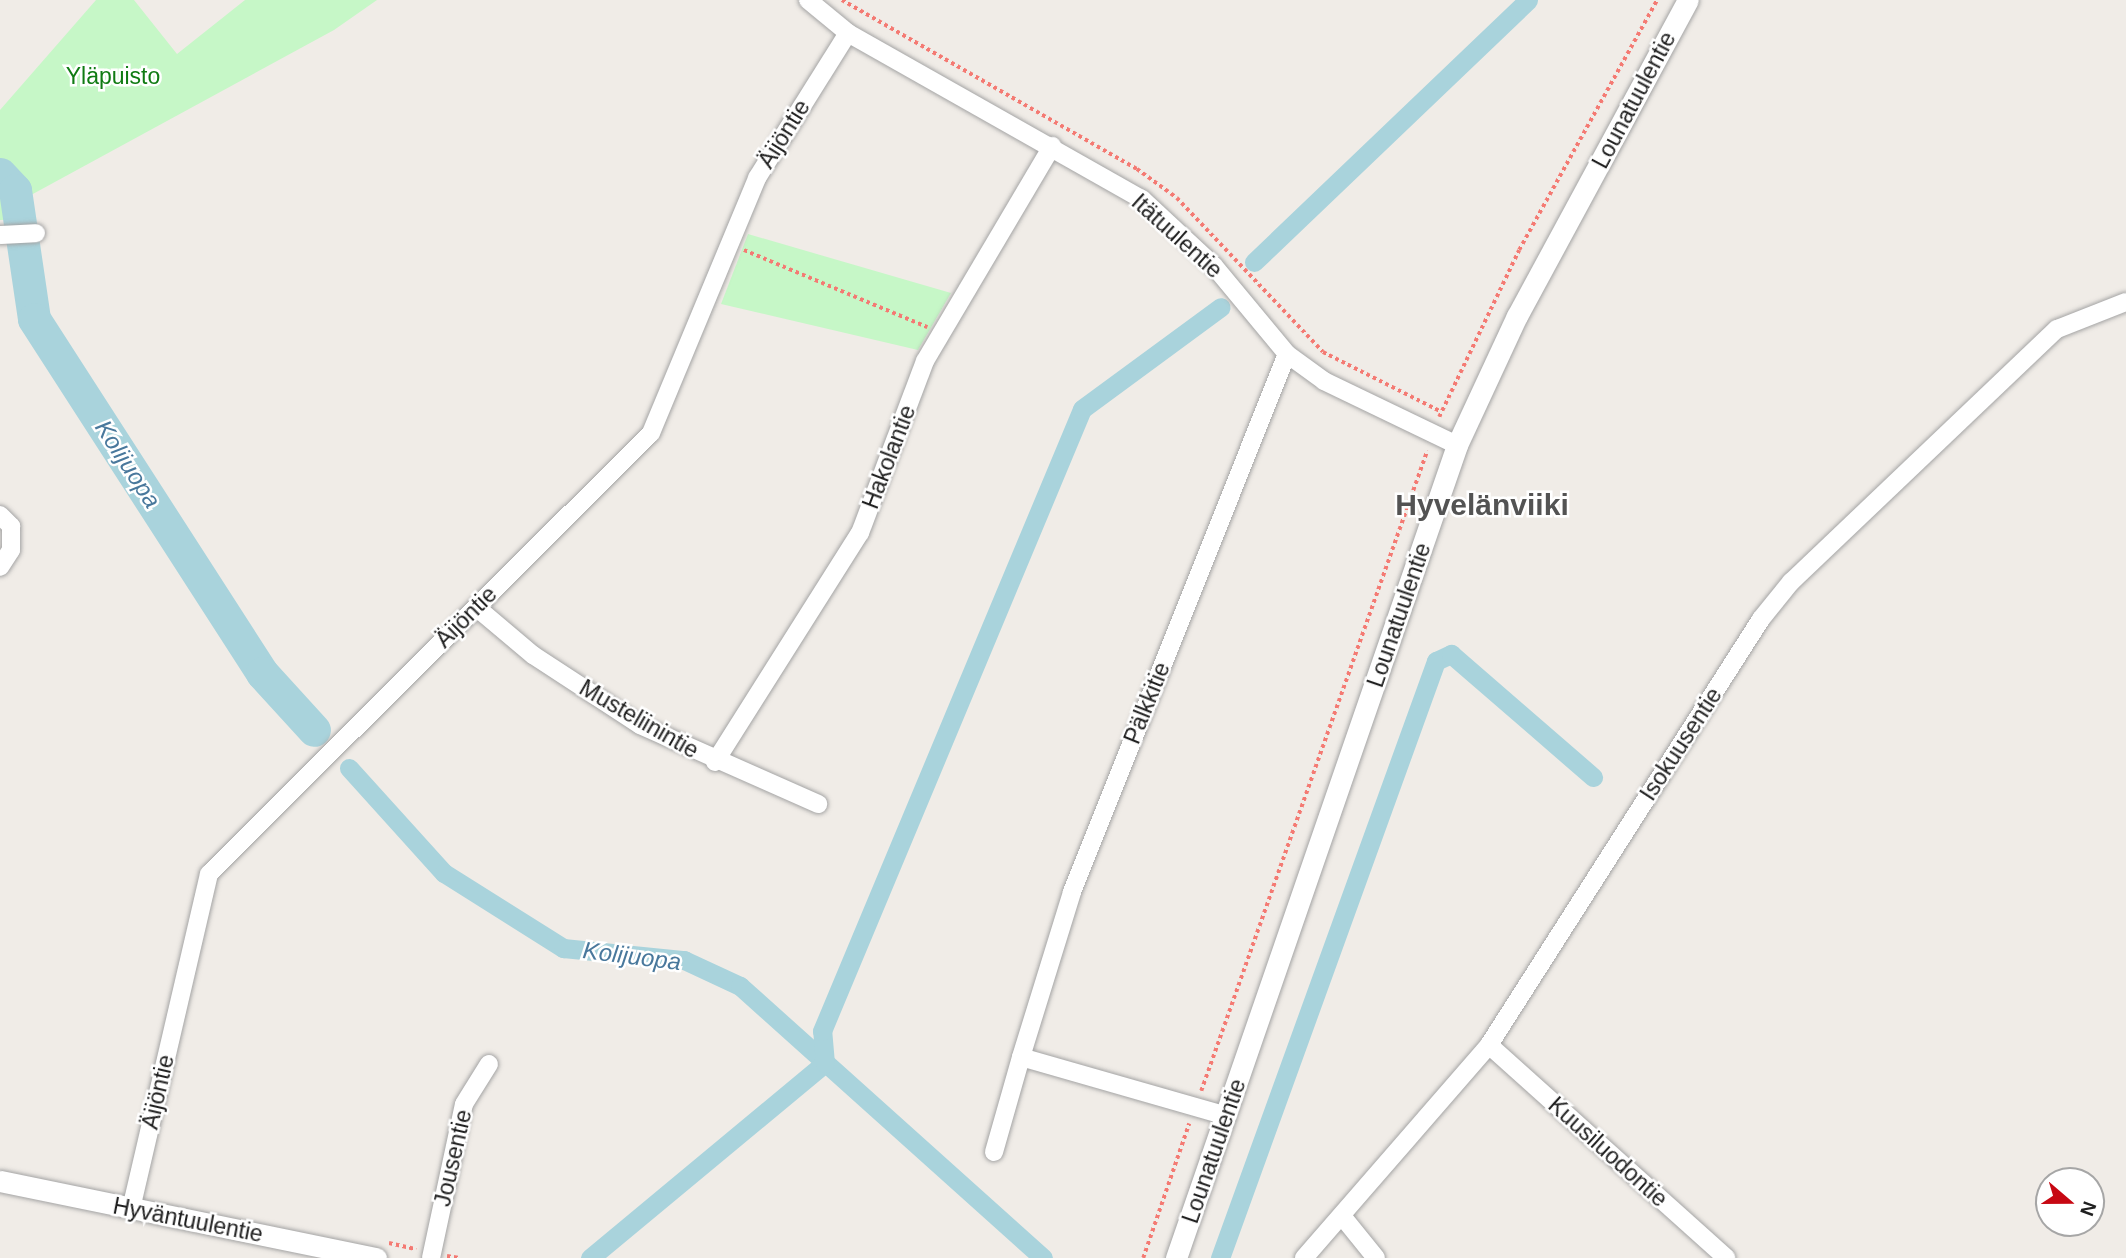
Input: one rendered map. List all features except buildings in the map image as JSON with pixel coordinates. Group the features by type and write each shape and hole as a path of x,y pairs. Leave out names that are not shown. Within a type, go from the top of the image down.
{"street":[{"name":"Itätuulentie","path":"808,0 848,33 1142,199 1214,266 1287,354 1324,381 1457,445"},
{"name":"Lounatuulentie","path":"1176,1258 1457,445 1517,316 1688,0"},
{"name":"Äijöntie","path":"131,1209 209,874 651,433 757,178 848,33"},
{"name":"Hakolantie","path":"715,762 860,533 942,332 1052,146"},
{"path":"5,235 36,233"},
{"name":"Isokuusentie","path":"1304,1258 1489,1045 1760,619 1791,582 2057,329 2126,302"},
{"name":"Pälkkitie","path":"994,1152 1072,892 1287,354"},
{"path":"0,515 11,526 11,550 0,567"},
{"name":"Musteliinintie","path":"476,607 533,655 639,725 715,762 818,804"},
{"name":"Kuusiluodontie","path":"1489,1045 1726,1258"},
{"path":"1021,1057 1227,1116"},
{"name":"Jousentie","path":"431,1258 464,1104 489,1064"},
{"name":"Hyväntuulentie","path":"0,1181 376,1258"},
{"path":"1342,1216 1376,1258"}],"path":[{"path":"1143,1258 1434,432 1519,250 1657,0"},
{"path":"729,244 942,332"}],"green space":[{"name":"Yläpuisto","path":"96,0 134,0 177,54 245,0 377,0 334,30 31,195 34,219 0,220 0,110"},
{"path":"748,234 951,293 918,350 721,304"}],"waterway":[{"path":"1254,262 1528,0"},
{"name":"Kolijuopa","path":"0,174 15,190 34,319 262,673 314,730"},
{"path":"590,1258 825,1063 822,1031 1082,409 1221,307"},
{"path":"1220,1258 1436,661 1451,654 1593,777"},
{"name":"Kolijuopa","path":"349,768 444,873 563,948 684,960 740,986 1043,1258"}],"district":[{"name":"Hyvelänviiki","path":"1482,505"}]}
